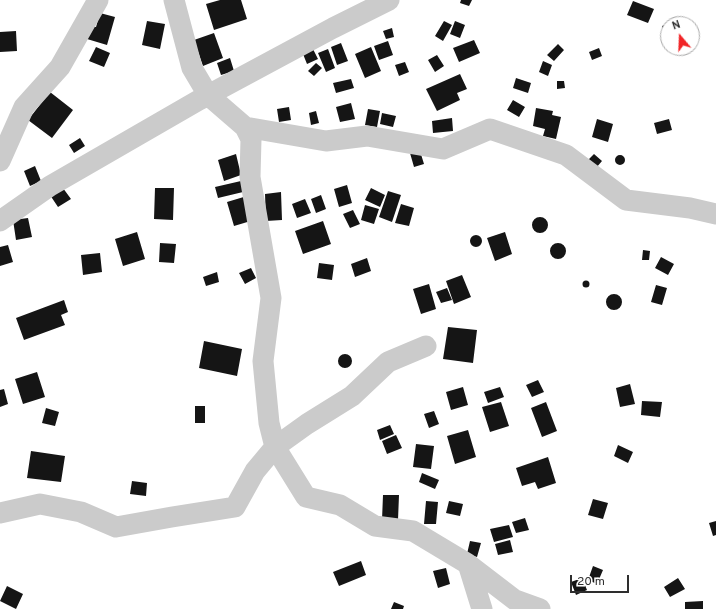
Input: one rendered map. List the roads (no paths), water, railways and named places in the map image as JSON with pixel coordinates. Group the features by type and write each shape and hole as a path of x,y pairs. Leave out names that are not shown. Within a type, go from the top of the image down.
{"street":[{"path":"0,161 24,107 60,67 98,0"},
{"path":"174,0 192,68 208,96 245,127 252,138 250,177 271,298 263,361 269,423 275,447 306,497 340,505 375,526 413,531 468,564 515,600 540,609"},
{"path":"0,221 50,186 208,96 333,28 389,0"},
{"path":"245,127 326,141 367,136 443,149 490,129 566,155 626,200 690,208 716,214"},
{"path":"0,513 40,504 81,512 116,527 172,516 235,507 255,471 275,447 306,424 352,396 388,362 426,346"},
{"path":"468,564 482,609"}]}
